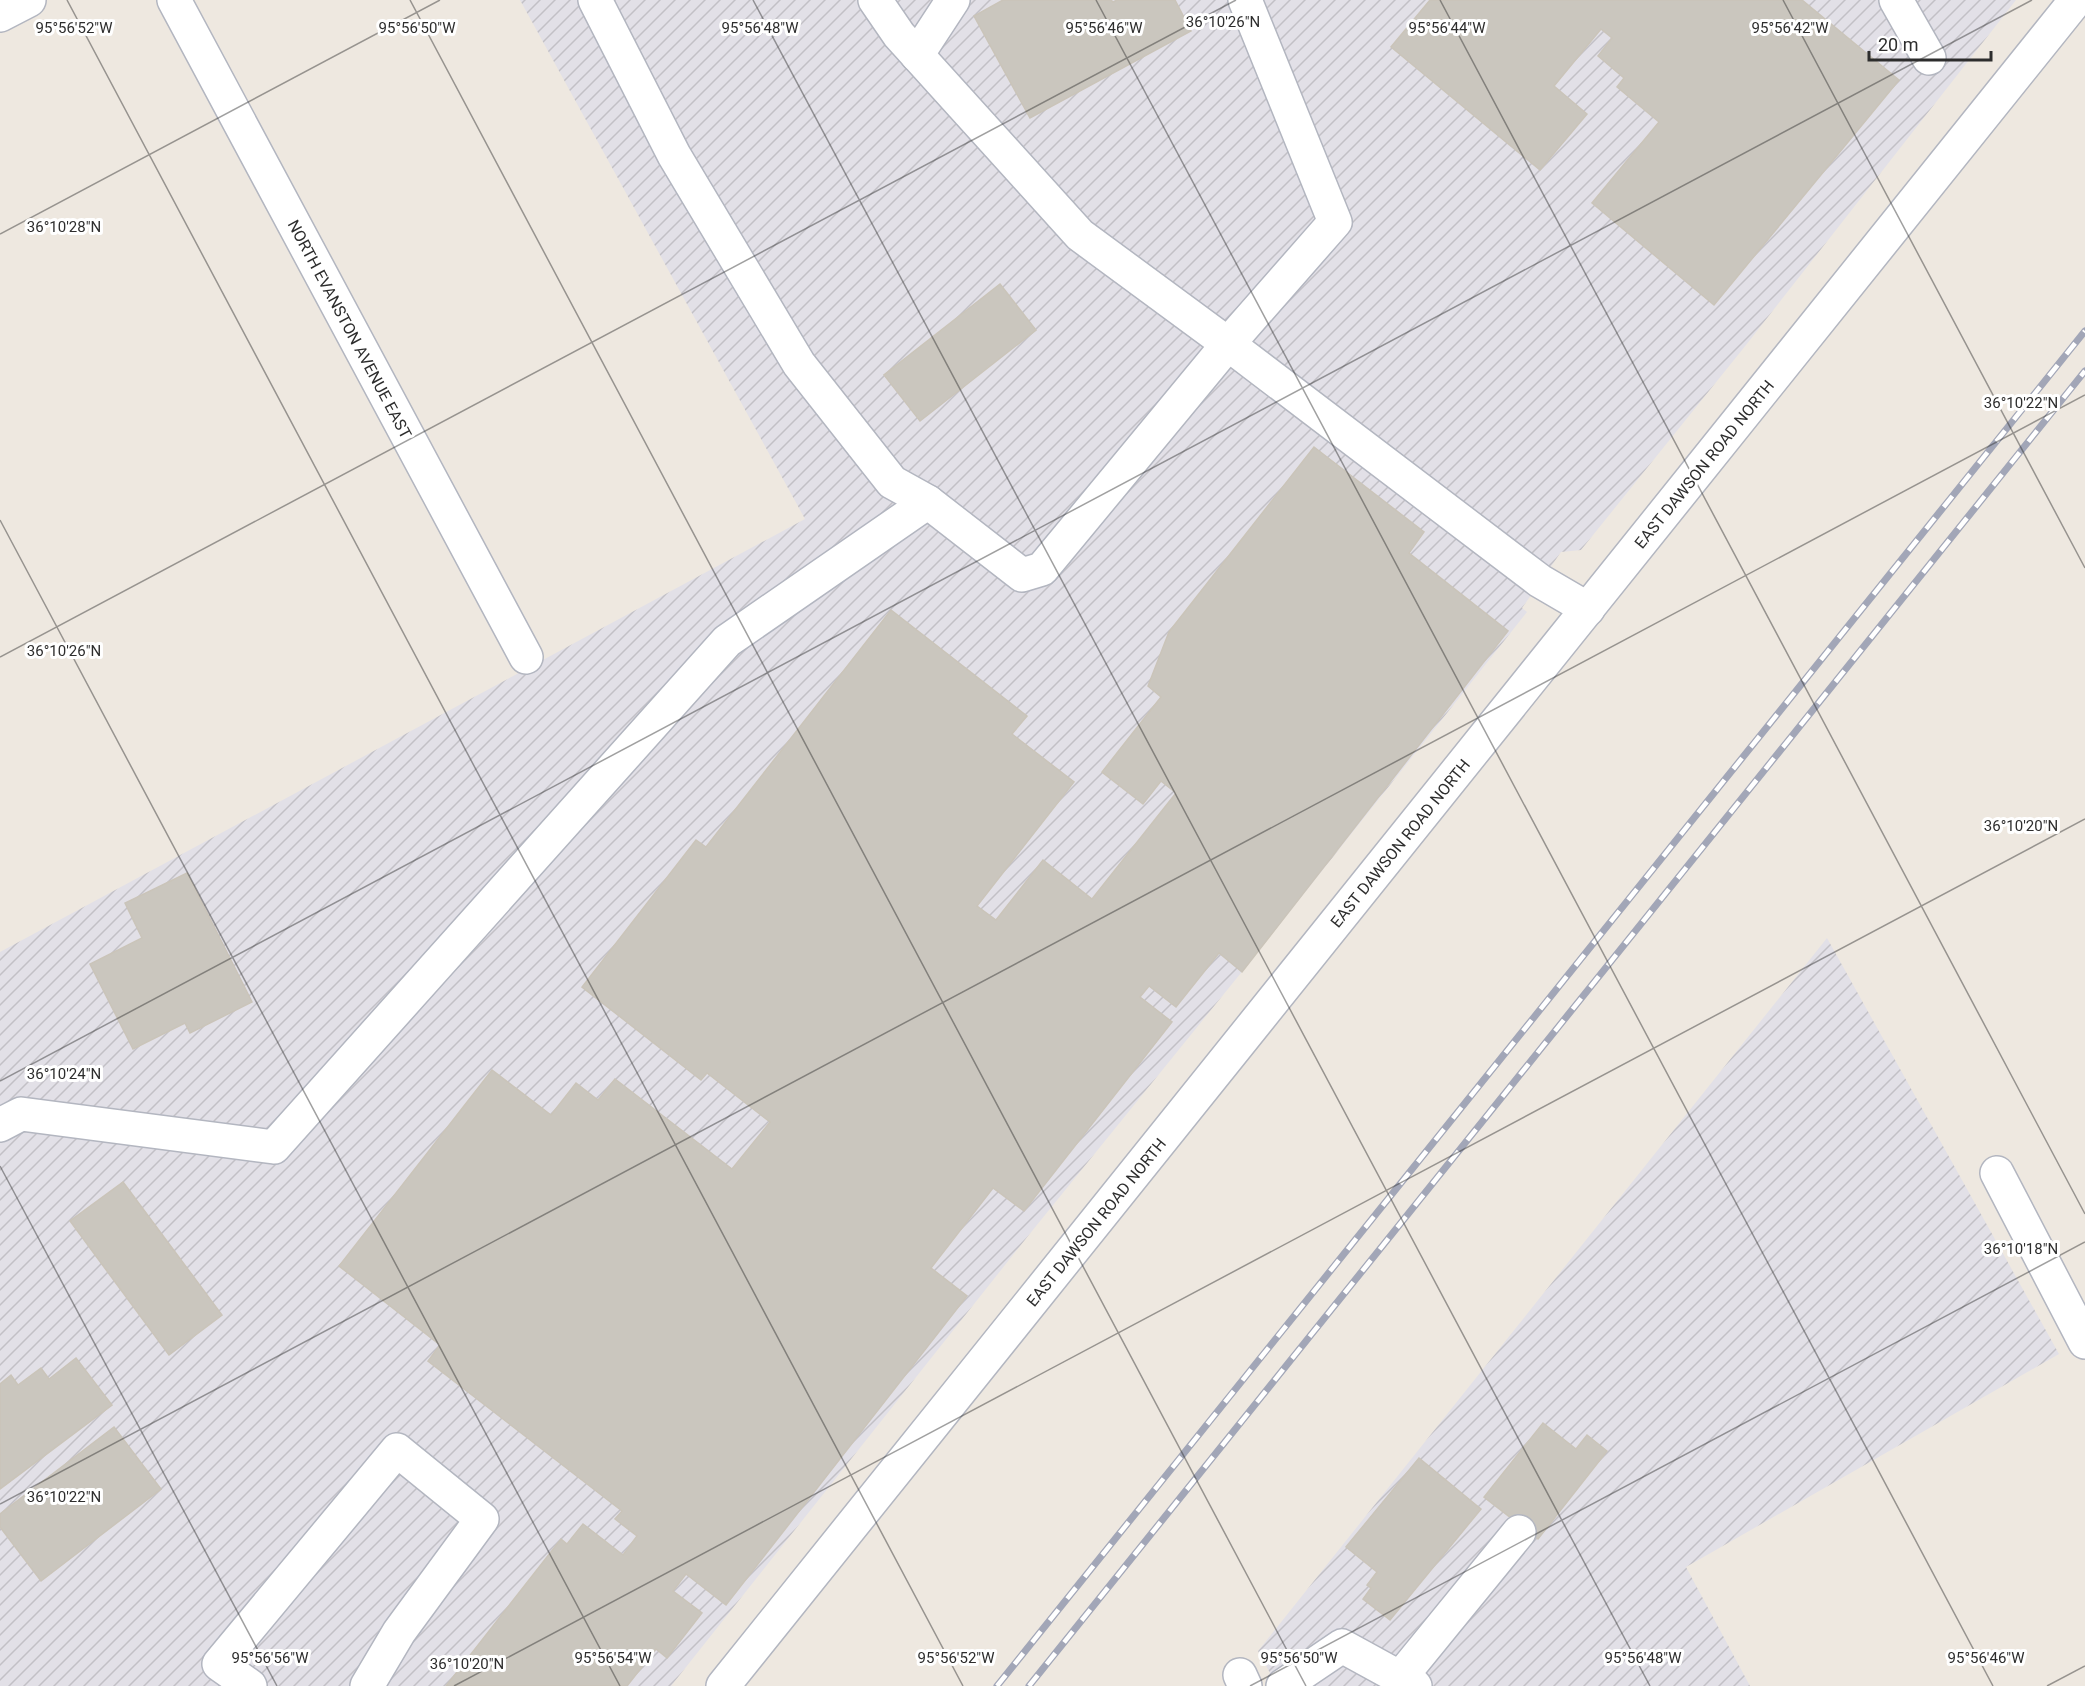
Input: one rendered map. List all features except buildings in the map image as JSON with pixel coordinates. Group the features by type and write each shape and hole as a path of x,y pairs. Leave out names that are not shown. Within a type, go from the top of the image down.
{"street":[{"path":"0,15 29,0"},
{"name":"NORTH EVANSTON AVENUE EAST","path":"174,0 525,657"},
{"path":"595,0 674,155 799,364 892,482 928,502 1022,575 1042,569 1228,344 1335,222 1245,0"},
{"path":"875,0 899,35 1080,235 1228,344 1540,581 1588,609"},
{"path":"917,55 953,0"},
{"path":"1896,0 1929,58"},
{"name":"EAST DAWSON ROAD NORTH","path":"723,1686 2076,0"},
{"path":"0,1125 21,1114 274,1147 727,640 928,502"},
{"path":"1996,1173 2085,1342"},
{"path":"250,1686 219,1664 397,1450 482,1519 399,1632 367,1686"},
{"path":"1283,1686 1342,1646 1407,1682 1519,1532"}],"shaded area":[{"path":"520,0 2016,0 1746,345 1581,550 1561,552 1522,608 1527,612 671,1686 0,1686 0,952 805,519"},
{"path":"1827,938 2059,1354 1686,1567 1750,1686 1277,1686 1258,1651"}],"railway":[{"path":"997,1686 2085,331"},
{"path":"1029,1686 2085,371"}]}
